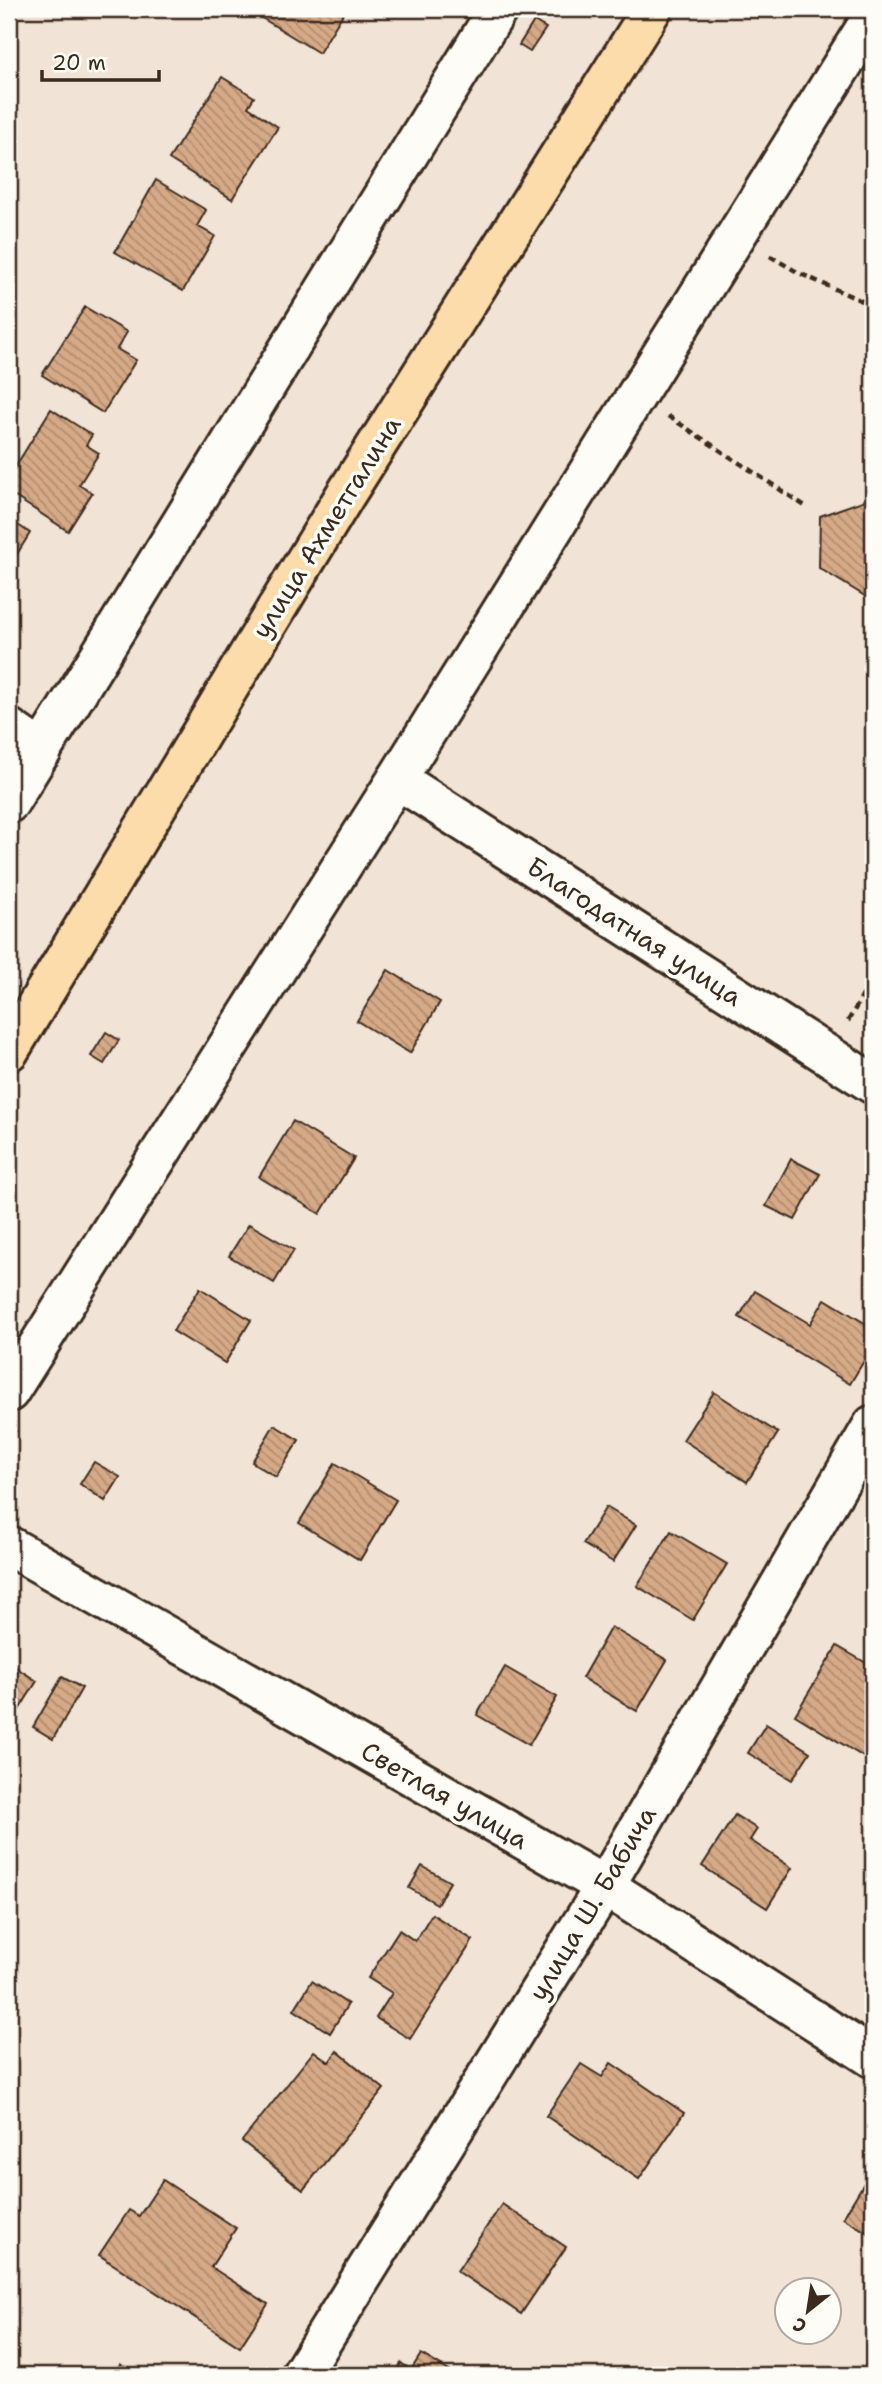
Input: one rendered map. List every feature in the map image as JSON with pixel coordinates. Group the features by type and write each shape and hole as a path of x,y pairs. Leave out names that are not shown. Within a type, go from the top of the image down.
{"main road":[{"name":"улица Ахметгалина","path":"9,1051 344,497 652,9"}],"street":[{"path":"9,803 498,9"},
{"path":"9,1392 397,779 873,16"},
{"path":"9,728 42,751"},
{"name":"Благодатная улица","path":"397,779 873,1084"},
{"name":"улица Ш. Бабича","path":"300,2375 605,1886 873,1424"},
{"name":"Светлая улица","path":"9,1546 605,1886 873,2059"}],"path":[{"path":"736,237 799,273 873,306"},
{"path":"666,414 805,506"},
{"path":"828,1055 873,978"}],"building":[{"path":"261,9 346,9 319,53 257,15"},
{"path":"534,21 546,28 530,52 519,45"},
{"path":"222,77 254,97 248,107 278,127 232,199 169,159"},
{"path":"156,180 206,210 197,226 215,236 183,291 115,252"},
{"path":"85,307 127,332 117,349 136,360 103,413 42,375"},
{"path":"51,409 92,435 86,445 99,453 79,485 92,493 68,531 9,493 9,477"},
{"path":"865,500 873,505 873,601 819,568 820,516"},
{"path":"9,519 30,533 9,567"},
{"path":"388,970 440,1002 410,1053 357,1021"},
{"path":"106,1032 119,1040 104,1064 91,1056"},
{"path":"293,1121 354,1158 320,1214 259,1177"},
{"path":"791,1159 820,1174 795,1220 766,1206"},
{"path":"249,1224 294,1250 274,1283 229,1256"},
{"path":"200,1288 251,1320 225,1363 173,1331"},
{"path":"755,1291 810,1324 825,1299 873,1328 873,1346 850,1384 739,1317"},
{"path":"714,1392 778,1433 747,1482 683,1440"},
{"path":"274,1425 299,1440 276,1477 252,1462"},
{"path":"94,1462 120,1477 105,1501 80,1484"},
{"path":"335,1463 396,1500 360,1560 299,1523"},
{"path":"606,1507 636,1525 613,1562 583,1544"},
{"path":"671,1531 727,1564 693,1620 637,1586"},
{"path":"611,1627 667,1660 637,1711 582,1678"},
{"path":"837,1646 873,1667 873,1749 867,1759 795,1715"},
{"path":"9,1663 37,1681 9,1726"},
{"path":"505,1667 557,1697 529,1745 477,1715"},
{"path":"62,1677 82,1688 53,1739 33,1727"},
{"path":"766,1724 810,1752 792,1780 748,1753"},
{"path":"735,1815 757,1829 750,1840 792,1868 767,1908 702,1866"},
{"path":"422,1866 450,1882 437,1904 409,1888"},
{"path":"432,1914 473,1940 410,2039 376,2018 392,1993 368,1978 399,1930 415,1941"},
{"path":"312,1981 348,2004 330,2033 294,2010"},
{"path":"314,2051 329,2062 337,2051 384,2089 303,2190 242,2141"},
{"path":"611,2063 684,2113 639,2179 546,2116 581,2064 602,2077"},
{"path":"873,2168 873,2236 843,2218"},
{"path":"163,2180 236,2228 211,2267 268,2304 240,2347 99,2255 129,2210 139,2216"},
{"path":"502,2204 566,2247 521,2314 457,2271"},
{"path":"421,2354 456,2375 394,2375 401,2363 411,2370"},
{"path":"120,2364 139,2375 113,2375"}]}
